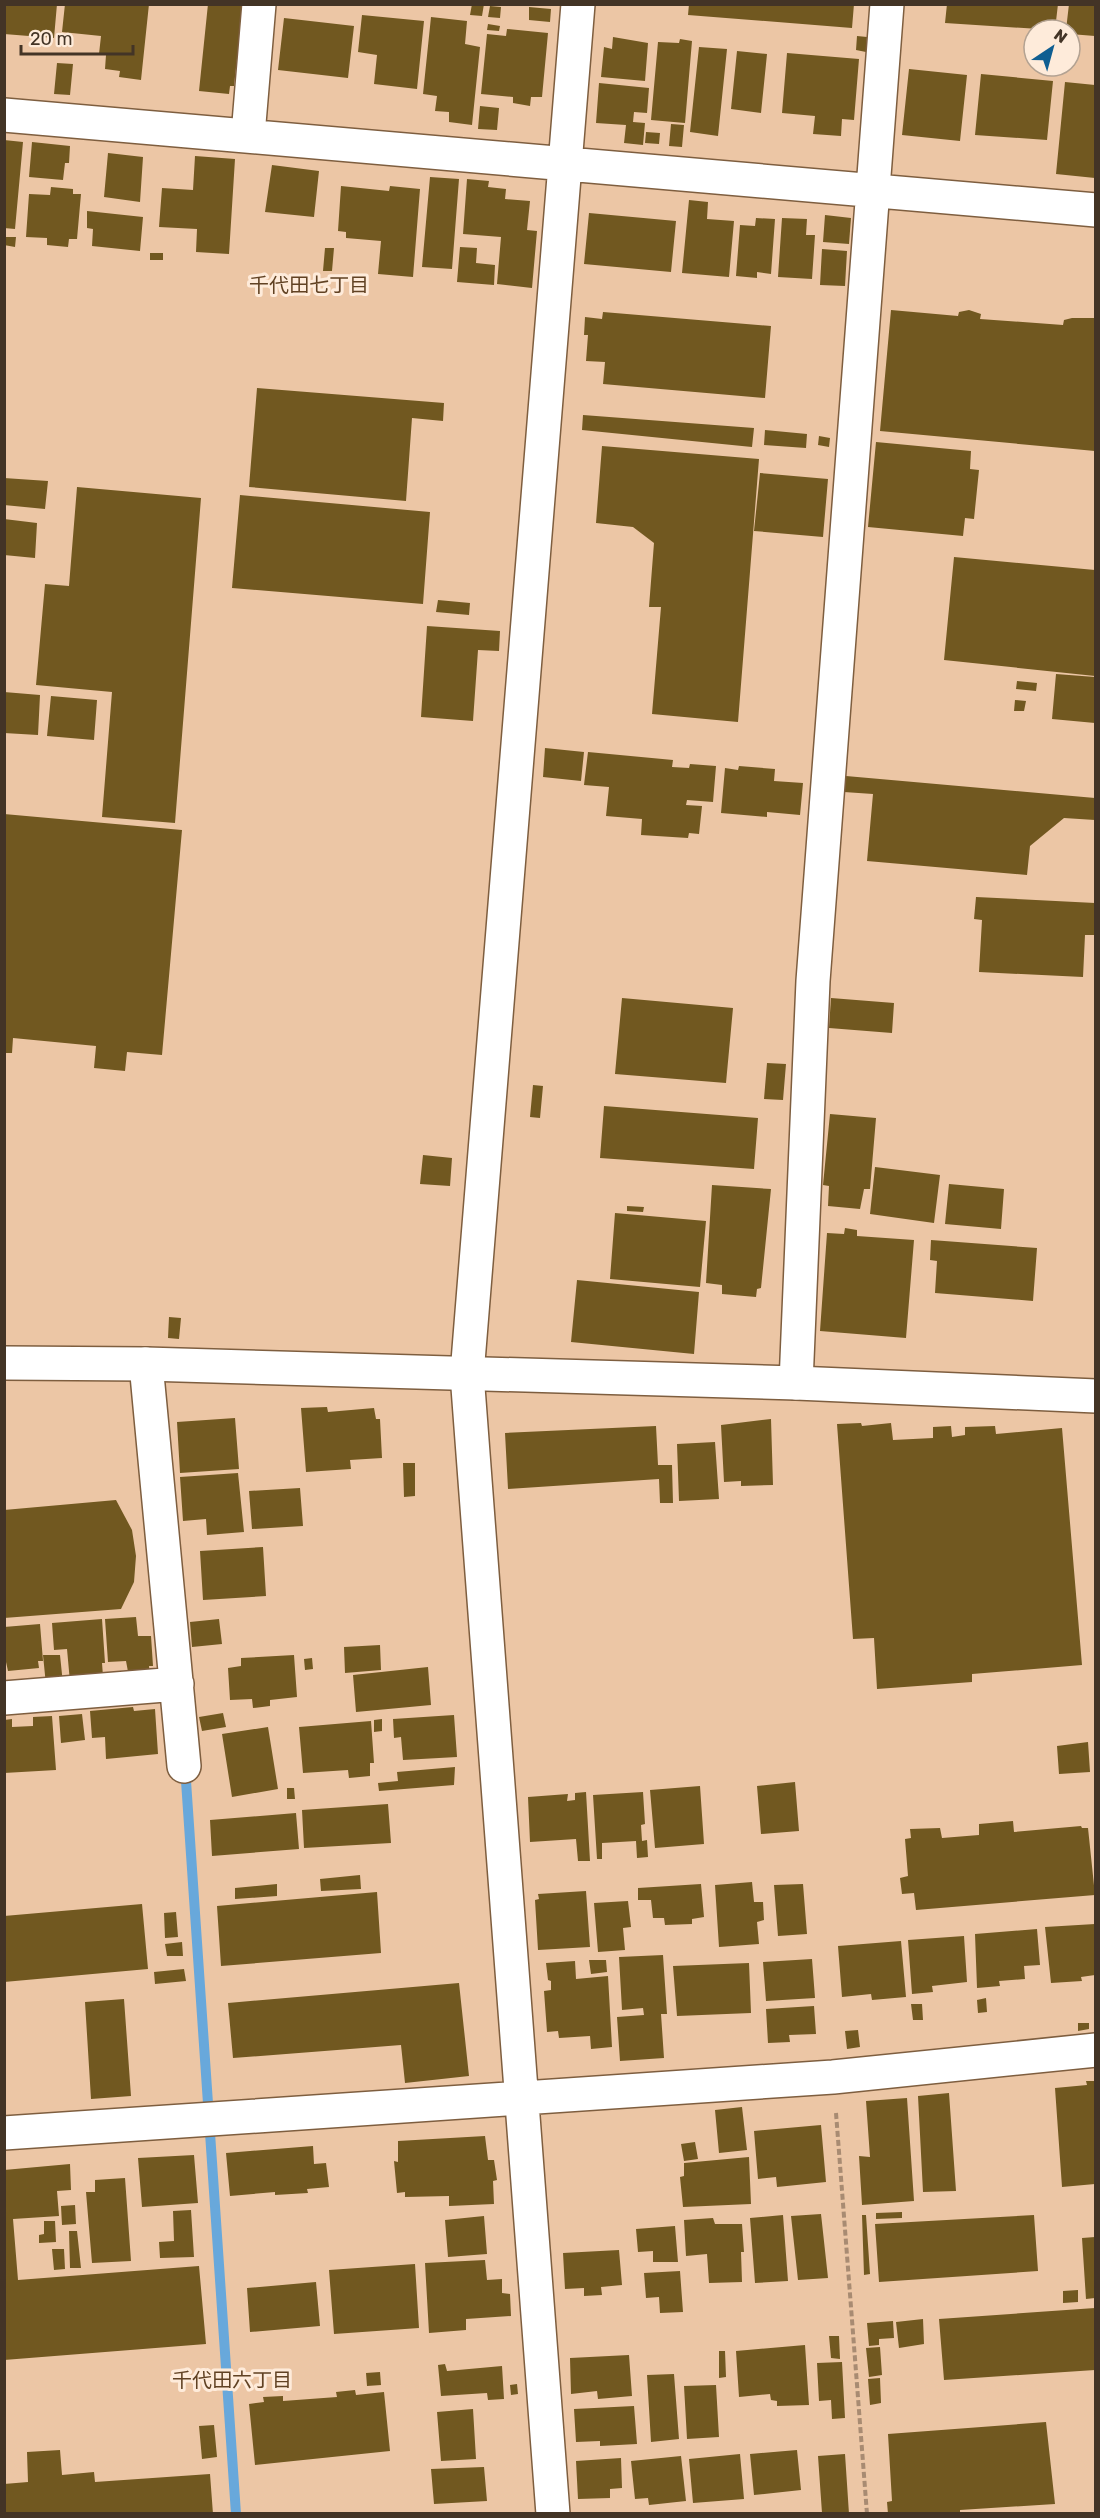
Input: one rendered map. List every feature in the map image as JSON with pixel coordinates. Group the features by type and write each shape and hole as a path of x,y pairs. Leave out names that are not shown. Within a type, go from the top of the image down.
{"street":[{"path":"248,135 259,4"},
{"path":"553,2514 467,1374 578,4"},
{"path":"796,1383 813,981 887,4"},
{"path":"4,115 1095,210"},
{"path":"4,1363 146,1364 796,1383 1095,1396"},
{"path":"146,1364 184,1766"},
{"path":"4,1698 177,1684"},
{"path":"4,2133 833,2077 1095,2050"}],"path":[{"path":"833,2077 867,2514"}],"building":[{"path":"4,4 57,4 54,38 4,34"},
{"path":"65,4 149,4 141,80 119,77 120,71 105,69 106,55 99,54 101,36 62,32"},
{"path":"208,4 243,4 234,86 230,86 229,94 199,91"},
{"path":"472,4 484,4 482,16 470,15"},
{"path":"689,4 854,4 852,28 688,15"},
{"path":"947,4 1058,4 1056,18 1022,18 1022,28 945,23"},
{"path":"1069,4 1095,4 1095,36 1082,35 1082,18 1067,18"},
{"path":"490,6 501,7 500,18 488,17"},
{"path":"529,7 551,9 550,22 529,20"},
{"path":"362,15 424,21 417,89 374,84 377,55 358,52"},
{"path":"431,17 467,21 465,44 480,47 472,125 449,122 449,112 435,111 437,96 423,94"},
{"path":"284,18 354,26 348,78 278,70"},
{"path":"488,24 500,26 499,31 487,30"},
{"path":"507,29 548,33 542,97 531,97 530,106 513,103 513,97 481,94 487,34 506,36"},
{"path":"857,36 867,37 866,52 856,50"},
{"path":"613,37 648,43 645,81 601,77 604,47 612,49"},
{"path":"680,39 692,41 685,123 651,120 658,42 679,43"},
{"path":"699,47 727,49 718,136 690,132"},
{"path":"737,51 767,54 761,113 731,109"},
{"path":"787,53 859,59 854,120 842,119 841,136 813,134 815,116 782,113"},
{"path":"57,63 73,64 70,95 54,94"},
{"path":"909,69 967,75 960,141 902,135"},
{"path":"981,74 1053,81 1047,140 975,135"},
{"path":"1065,82 1095,85 1095,178 1056,174"},
{"path":"599,83 649,88 647,113 634,112 633,122 645,123 643,145 624,143 626,125 596,123"},
{"path":"480,106 499,108 497,130 478,129"},
{"path":"671,124 684,125 682,147 669,146"},
{"path":"646,132 660,133 659,144 645,143"},
{"path":"4,140 23,142 15,229 4,228"},
{"path":"32,142 70,146 69,163 65,163 63,180 29,177"},
{"path":"108,153 143,157 140,202 104,197"},
{"path":"195,156 235,159 229,254 196,252 197,229 159,227 162,188 193,190"},
{"path":"272,165 319,171 314,217 265,212"},
{"path":"430,177 459,179 452,269 422,267"},
{"path":"467,179 489,181 488,187 506,189 505,199 530,201 527,230 537,231 532,288 497,284 501,237 463,234"},
{"path":"341,186 389,191 390,186 420,189 413,277 378,274 381,241 346,238 346,232 338,231"},
{"path":"51,187 73,189 73,194 81,194 77,239 69,239 68,247 47,245 47,238 26,237 29,194 50,195"},
{"path":"689,200 708,202 707,219 734,221 729,277 682,273"},
{"path":"87,211 143,217 140,251 92,246 93,229 87,228"},
{"path":"589,213 676,221 671,272 584,264"},
{"path":"825,215 851,218 849,244 823,242"},
{"path":"756,218 775,219 771,274 757,272 757,278 736,276 740,225 755,226"},
{"path":"782,218 807,219 806,235 815,235 812,279 778,277"},
{"path":"5,237 16,237 15,247 4,245"},
{"path":"460,247 477,248 476,263 495,265 494,285 457,282"},
{"path":"325,248 334,248 332,271 323,271"},
{"path":"822,249 847,251 845,286 820,285"},
{"path":"150,253 163,253 163,260 150,260"},
{"path":"891,310 958,316 959,312 969,310 981,314 980,319 1063,325 1064,320 1072,318 1095,318 1095,451 880,431"},
{"path":"603,312 771,326 765,398 603,384 605,362 586,361 588,335 584,335 585,317 602,319"},
{"path":"257,388 444,403 443,421 412,418 406,501 249,487"},
{"path":"583,415 754,428 752,447 582,430"},
{"path":"765,430 807,434 806,448 764,445"},
{"path":"819,436 830,438 829,447 818,445"},
{"path":"876,442 971,451 970,469 979,470 974,519 965,518 963,536 868,527"},
{"path":"602,446 759,459 738,722 652,714 661,607 649,607 654,543 633,527 596,523"},
{"path":"760,473 828,479 823,537 754,531"},
{"path":"4,478 48,481 45,509 4,505"},
{"path":"77,487 201,498 175,823 102,817 112,692 36,685 45,584 69,586"},
{"path":"240,495 430,512 423,604 232,588"},
{"path":"4,519 37,523 35,558 4,555"},
{"path":"954,557 1095,570 1095,676 944,660"},
{"path":"438,600 470,603 469,615 436,612"},
{"path":"427,626 500,631 499,651 478,650 473,721 421,717"},
{"path":"1056,674 1095,677 1095,723 1052,719"},
{"path":"1017,681 1037,683 1036,691 1016,689"},
{"path":"4,692 40,695 38,735 4,733"},
{"path":"51,696 97,700 94,740 47,736"},
{"path":"1015,700 1026,701 1024,711 1014,711"},
{"path":"545,748 584,752 581,781 543,777"},
{"path":"588,752 673,760 672,767 689,768 690,764 716,766 713,802 687,800 686,805 702,806 699,834 689,833 688,838 641,835 642,819 606,816 609,787 584,785"},
{"path":"739,766 775,769 774,781 803,783 800,815 767,812 767,817 721,813 725,768 738,770"},
{"path":"846,776 1095,798 1095,820 1064,818 1030,846 1027,875 867,861 873,794 844,792"},
{"path":"4,814 182,830 162,1055 127,1052 125,1071 94,1068 96,1046 13,1038 12,1053 4,1053"},
{"path":"976,897 1095,903 1095,935 1085,935 1083,977 979,972 982,920 974,919"},
{"path":"622,998 733,1008 726,1083 615,1074"},
{"path":"831,998 894,1003 892,1033 829,1028"},
{"path":"767,1063 786,1064 783,1100 764,1099"},
{"path":"533,1085 543,1086 540,1118 530,1117"},
{"path":"604,1106 758,1118 754,1169 600,1158"},
{"path":"830,1114 876,1118 870,1189 864,1189 860,1209 828,1206 829,1186 823,1185"},
{"path":"423,1155 452,1158 450,1186 420,1184"},
{"path":"875,1167 940,1175 934,1223 870,1214"},
{"path":"949,1184 1004,1189 1001,1229 945,1224"},
{"path":"712,1185 771,1189 761,1288 757,1289 756,1297 722,1294 722,1285 706,1283"},
{"path":"627,1206 644,1207 643,1212 627,1211"},
{"path":"615,1213 706,1221 700,1287 610,1279"},
{"path":"845,1228 857,1230 857,1236 914,1240 906,1338 820,1331 827,1233 844,1234"},
{"path":"931,1240 1037,1248 1033,1301 935,1293 937,1261 930,1260"},
{"path":"577,1280 699,1292 694,1354 571,1342"},
{"path":"169,1317 181,1318 179,1339 168,1338"},
{"path":"327,1407 328,1412 374,1408 376,1419 380,1419 382,1458 350,1460 351,1469 306,1472 301,1408"},
{"path":"235,1418 239,1469 180,1473 177,1422"},
{"path":"771,1419 773,1485 741,1486 741,1481 724,1482 721,1425"},
{"path":"861,1423 862,1426 891,1423 893,1440 933,1438 933,1427 951,1426 952,1437 965,1435 965,1427 995,1426 996,1434 1062,1428 1082,1665 972,1674 972,1682 877,1689 874,1638 853,1639 837,1424"},
{"path":"656,1426 658,1465 672,1465 673,1503 660,1503 659,1479 508,1489 505,1433"},
{"path":"715,1442 719,1499 679,1501 677,1444"},
{"path":"403,1463 415,1463 415,1496 404,1497"},
{"path":"238,1473 244,1532 207,1535 206,1519 183,1521 180,1477"},
{"path":"300,1488 303,1526 252,1529 249,1491"},
{"path":"116,1500 132,1530 136,1556 134,1582 121,1609 4,1618 4,1510"},
{"path":"263,1547 266,1596 203,1600 200,1551"},
{"path":"136,1617 138,1636 151,1636 153,1666 149,1666 150,1677 129,1677 126,1661 108,1662 105,1619"},
{"path":"102,1619 105,1663 102,1663 103,1676 70,1682 67,1649 54,1650 52,1623"},
{"path":"219,1619 222,1644 192,1647 190,1622"},
{"path":"40,1624 43,1661 38,1661 39,1668 8,1671 4,1653 4,1627"},
{"path":"380,1645 381,1670 345,1673 344,1647"},
{"path":"43,1655 60,1655 63,1684 46,1685"},
{"path":"294,1655 297,1697 270,1700 270,1706 253,1708 252,1699 230,1700 228,1668 241,1666 241,1658"},
{"path":"312,1658 313,1669 305,1670 304,1659"},
{"path":"428,1667 431,1705 356,1712 353,1675"},
{"path":"133,1707 134,1711 155,1709 158,1754 106,1759 105,1737 92,1738 90,1711"},
{"path":"223,1713 226,1727 202,1731 199,1717"},
{"path":"82,1714 85,1740 61,1743 59,1716"},
{"path":"454,1715 457,1757 403,1760 401,1737 394,1738 393,1719"},
{"path":"52,1716 56,1770 4,1773 4,1720 12,1719 12,1727 33,1726 33,1717"},
{"path":"382,1719 382,1731 374,1732 374,1720"},
{"path":"371,1721 374,1763 370,1763 370,1776 349,1778 348,1770 303,1773 299,1727"},
{"path":"268,1727 278,1789 232,1797 222,1734"},
{"path":"1088,1742 1090,1772 1059,1774 1057,1746"},
{"path":"455,1767 454,1785 379,1791 378,1783 398,1781 397,1772"},
{"path":"795,1782 799,1831 761,1834 757,1786"},
{"path":"700,1786 704,1844 655,1848 650,1790"},
{"path":"287,1788 294,1788 295,1799 287,1799"},
{"path":"586,1792 590,1861 578,1861 576,1839 530,1842 528,1797 568,1794 567,1801 575,1800 575,1793"},
{"path":"643,1792 645,1824 641,1825 642,1841 647,1840 648,1857 637,1858 636,1841 602,1843 602,1859 597,1859 593,1795"},
{"path":"388,1804 391,1843 304,1848 302,1810"},
{"path":"296,1813 299,1849 212,1856 210,1820"},
{"path":"1013,1821 1014,1832 1081,1826 1088,1828 1095,1895 916,1910 914,1893 902,1894 900,1878 908,1876 905,1839 911,1838 910,1829 940,1828 942,1838 979,1835 979,1824"},
{"path":"360,1875 361,1889 321,1891 320,1879"},
{"path":"752,1882 754,1902 763,1902 764,1920 757,1922 759,1944 719,1947 715,1885"},
{"path":"277,1884 277,1896 235,1899 235,1888"},
{"path":"701,1884 704,1917 692,1919 692,1924 665,1925 664,1918 653,1918 651,1900 638,1900 638,1888"},
{"path":"803,1884 807,1934 778,1936 774,1885"},
{"path":"586,1891 590,1947 538,1950 535,1900 539,1899 538,1894"},
{"path":"377,1892 381,1953 221,1966 217,1906"},
{"path":"628,1901 631,1927 623,1928 625,1950 598,1952 594,1903"},
{"path":"142,1904 148,1969 4,1982 4,1916"},
{"path":"176,1912 178,1937 165,1938 164,1913"},
{"path":"1095,1924 1095,1975 1081,1977 1082,1981 1051,1983 1045,1927"},
{"path":"1037,1929 1040,1965 1024,1966 1025,1979 999,1981 1000,1986 977,1988 975,1934"},
{"path":"964,1936 967,1982 932,1986 933,1992 912,1994 908,1940"},
{"path":"901,1941 906,1997 872,2000 871,1994 842,1997 838,1946"},
{"path":"182,1942 183,1956 167,1956 165,1944"},
{"path":"663,1955 667,2014 661,2014 664,2058 620,2061 617,2017 644,2015 643,2008 622,2010 619,1957"},
{"path":"812,1959 815,1998 766,2001 763,1962"},
{"path":"589,1960 606,1960 607,1972 591,1974"},
{"path":"575,1961 576,1979 608,1976 612,2047 591,2049 590,2036 559,2038 558,2031 547,2032 544,1991 551,1990 551,1981 548,1980 546,1963"},
{"path":"749,1963 751,2013 677,2016 673,1966"},
{"path":"184,1969 186,1981 155,1984 154,1972"},
{"path":"459,1983 469,2076 405,2083 401,2045 233,2058 228,2003"},
{"path":"986,1998 987,2012 978,2013 977,2000"},
{"path":"124,1999 131,2096 91,2099 85,2002"},
{"path":"911,2004 922,2004 923,2020 913,2020"},
{"path":"814,2006 816,2034 789,2035 790,2042 768,2043 766,2009"},
{"path":"1078,2023 1089,2023 1089,2029 1078,2031"},
{"path":"858,2030 860,2047 847,2049 845,2031"},
{"path":"1086,2081 1095,2081 1095,2184 1062,2187 1055,2088 1087,2085"},
{"path":"949,2093 956,2191 923,2192 918,2096"},
{"path":"907,2098 914,2201 862,2205 859,2156 870,2157 866,2101"},
{"path":"742,2107 747,2150 719,2153 715,2110"},
{"path":"821,2125 826,2182 777,2187 776,2177 758,2179 754,2131"},
{"path":"485,2136 488,2160 494,2160 497,2180 493,2181 494,2204 449,2206 449,2196 405,2197 405,2192 397,2193 394,2161 398,2162 398,2141"},
{"path":"695,2142 698,2159 684,2161 681,2144"},
{"path":"313,2146 314,2164 326,2163 329,2187 307,2189 308,2193 275,2195 275,2192 230,2196 226,2153"},
{"path":"194,2155 198,2203 142,2207 138,2158"},
{"path":"749,2157 751,2204 683,2207 680,2177 684,2176 684,2163"},
{"path":"70,2164 71,2190 57,2191 59,2216 13,2219 18,2280 199,2266 206,2344 4,2360 4,2170"},
{"path":"125,2178 131,2261 92,2263 86,2192 95,2192 95,2180"},
{"path":"75,2205 76,2224 62,2225 61,2206"},
{"path":"191,2210 194,2257 160,2258 159,2242 174,2241 173,2211"},
{"path":"902,2212 902,2218 876,2219 876,2213"},
{"path":"821,2214 828,2278 798,2280 791,2216"},
{"path":"783,2215 788,2281 755,2283 750,2218"},
{"path":"862,2215 866,2215 870,2274 864,2275"},
{"path":"1034,2215 1038,2271 879,2282 875,2224"},
{"path":"484,2216 487,2254 448,2257 445,2220"},
{"path":"713,2218 715,2224 742,2224 744,2252 741,2252 742,2282 709,2283 707,2254 686,2256 684,2220"},
{"path":"44,2221 55,2221 56,2242 39,2243 39,2235 44,2234"},
{"path":"675,2226 678,2262 653,2262 653,2251 638,2252 636,2229"},
{"path":"69,2231 77,2231 81,2268 70,2268"},
{"path":"1095,2237 1095,2298 1086,2299 1082,2238"},
{"path":"52,2249 64,2249 65,2269 54,2270"},
{"path":"619,2250 622,2285 601,2287 602,2295 584,2296 584,2288 565,2289 563,2253"},
{"path":"485,2260 487,2280 502,2279 502,2293 510,2294 511,2316 466,2319 466,2330 429,2333 425,2263"},
{"path":"415,2264 419,2328 334,2334 329,2270"},
{"path":"680,2271 683,2312 660,2313 659,2297 646,2298 644,2273"},
{"path":"316,2282 320,2326 250,2332 247,2288"},
{"path":"1078,2290 1078,2302 1063,2303 1063,2291"},
{"path":"1095,2308 1095,2370 944,2380 939,2319"},
{"path":"923,2319 924,2344 899,2348 896,2322"},
{"path":"893,2321 894,2338 879,2339 879,2345 869,2346 867,2323"},
{"path":"829,2336 839,2336 840,2359 831,2358"},
{"path":"805,2345 809,2405 777,2406 777,2401 771,2400 770,2394 739,2397 736,2351"},
{"path":"880,2347 882,2375 869,2377 866,2348"},
{"path":"719,2351 725,2351 726,2377 719,2378"},
{"path":"629,2355 632,2396 598,2399 597,2391 571,2394 570,2358"},
{"path":"842,2362 845,2418 832,2419 831,2400 819,2401 817,2363"},
{"path":"445,2364 447,2371 502,2366 504,2399 488,2400 487,2393 441,2396 438,2365"},
{"path":"380,2372 381,2385 367,2386 366,2373"},
{"path":"674,2374 679,2439 651,2442 647,2375"},
{"path":"880,2378 881,2403 870,2405 868,2379"},
{"path":"517,2384 518,2394 511,2395 510,2385"},
{"path":"716,2385 719,2437 687,2439 684,2386"},
{"path":"355,2390 356,2395 384,2392 390,2451 255,2465 249,2404 264,2402 263,2397 283,2396 283,2401 337,2397 336,2392"},
{"path":"634,2406 637,2444 600,2446 600,2441 576,2442 574,2409"},
{"path":"473,2409 476,2459 441,2461 437,2412"},
{"path":"1046,2422 1055,2504 960,2510 960,2514 888,2514 887,2502 892,2501 888,2434"},
{"path":"214,2425 217,2457 202,2459 199,2426"},
{"path":"60,2450 62,2475 94,2472 95,2482 210,2474 213,2514 4,2514 4,2484 28,2482 27,2452"},
{"path":"797,2450 801,2490 754,2495 750,2454"},
{"path":"740,2454 744,2499 693,2503 689,2459"},
{"path":"845,2454 849,2514 822,2513 818,2456"},
{"path":"681,2456 686,2501 649,2505 648,2498 635,2499 631,2461"},
{"path":"621,2458 622,2488 610,2489 610,2498 578,2499 576,2461"},
{"path":"484,2467 487,2501 434,2504 431,2469"}],"waterway":[{"path":"186,1781 236,2514"}],"district":[{"name":"千代田七丁目","path":"309,285"},
{"name":"千代田六丁目","path":"232,2380"}]}
